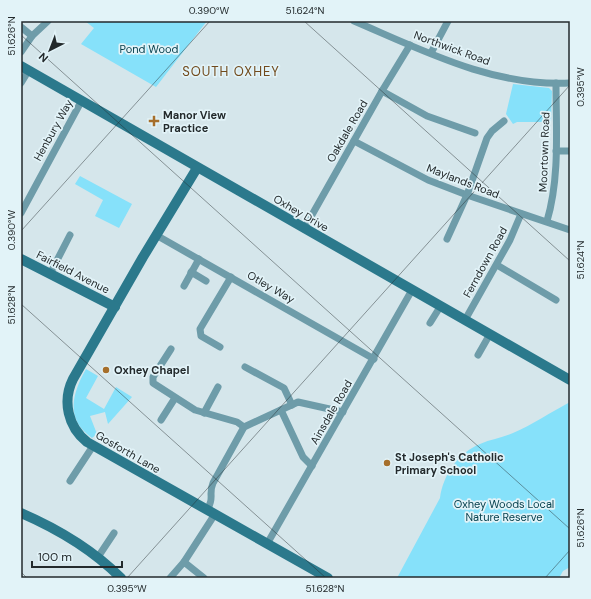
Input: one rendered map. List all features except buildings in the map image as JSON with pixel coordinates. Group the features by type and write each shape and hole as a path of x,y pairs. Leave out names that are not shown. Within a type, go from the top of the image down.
{"street":[{"path":"21,52 32,36 48,21"},
{"name":"Northwick Road","path":"354,21 454,63 493,75 533,82 570,83"},
{"path":"431,53 448,21"},
{"path":"21,27 32,36"},
{"name":"Oakdale Road","path":"304,229 382,91 410,45"},
{"path":"21,83 25,68"},
{"name":"Oxhey Drive","path":"25,68 197,168 570,380"},
{"name":"Moortown Road","path":"547,221 554,195 556,151 556,82"},
{"path":"382,91 427,116 475,133"},
{"name":"Henbury Way","path":"21,213 82,100"},
{"path":"447,239 466,195 487,138 492,131 504,121"},
{"name":"Maylands Road","path":"354,141 403,168 466,195 570,230"},
{"path":"556,151 570,151"},
{"name":"Gosforth Lane","path":"197,168 156,235 73,379 68,395 68,411 74,428 83,439 328,578"},
{"name":"Ferndown Road","path":"465,320 497,266 521,214"},
{"path":"50,274 70,235"},
{"name":"Otley Way","path":"156,235 374,359"},
{"name":"Fairfield Avenue","path":"21,259 115,307"},
{"path":"184,286 199,259"},
{"path":"497,266 556,300"},
{"path":"191,272 206,280"},
{"path":"220,347 201,336 200,329 231,277"},
{"name":"Ainsdale Road","path":"267,544 374,359 412,290"},
{"path":"430,323 440,307"},
{"path":"478,355 490,334"},
{"path":"171,350 152,381 155,386 204,413 237,422 244,427"},
{"path":"246,367 284,388 292,405"},
{"path":"204,413 218,387"},
{"path":"162,420 175,398"},
{"path":"170,578 184,562 211,512 211,489 213,483 244,427 292,405 302,402 343,412"},
{"path":"281,410 303,457 312,466"},
{"path":"70,480 94,446"},
{"path":"21,513 52,527 98,557 116,576"},
{"path":"98,557 114,533"},
{"path":"184,562 204,578"}],"green space":[{"name":"Pond Wood","path":"85,21 207,21 156,87 81,44 94,28"},
{"path":"513,84 549,88 552,91 551,122 517,122 513,124 506,114"},
{"path":"80,176 132,204 119,228 95,216 103,200 75,184"},
{"path":"86,369 98,376 86,398 104,409 116,387 132,397 108,424 105,412 90,416 97,434 92,438 83,431 78,423 74,406 77,388"},
{"name":"Oxhey Woods Local Nature Reserve","path":"570,402 570,567 563,571 559,578 397,578 440,498 444,481 448,473 458,459 472,448 484,442 509,435 520,430"}],"place":[{"name":"Manor View Practice","path":"154,121"},
{"name":"Oxhey Chapel","path":"106,370"},
{"name":"St Joseph's Catholic Primary School","path":"387,463"}],"district":[{"name":"SOUTH OXHEY","path":"231,71"}]}
